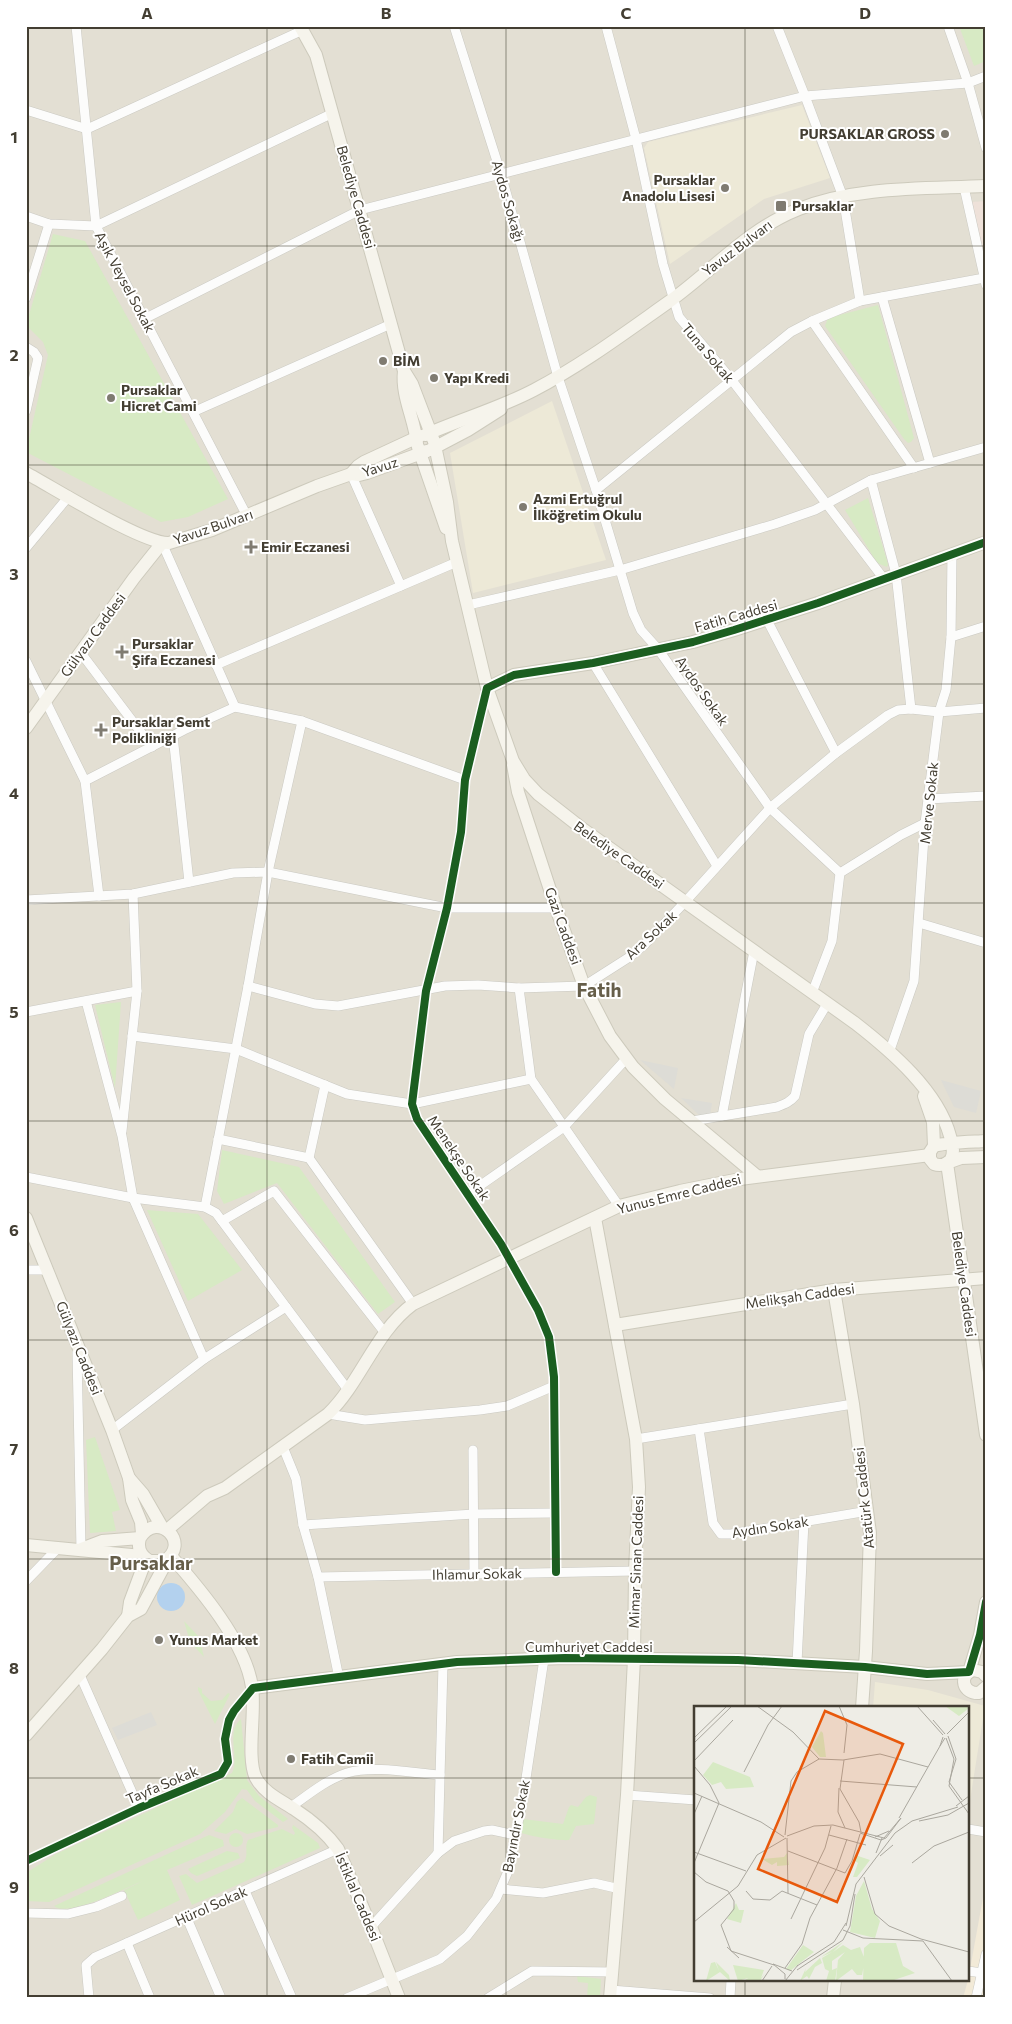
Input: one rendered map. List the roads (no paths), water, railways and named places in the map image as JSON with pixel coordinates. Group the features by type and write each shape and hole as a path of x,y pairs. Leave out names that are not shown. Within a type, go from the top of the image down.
{"street":[{"name":"Aşık Veysel Sokak","path":"76,26 96,226 247,516"},
{"name":"Aydos Sokağı","path":"454,26 501,174 558,377"},
{"name":"Tuna Sokak","path":"606,26 636,139 672,299 678,317 731,379 827,504 890,577"},
{"path":"777,26 843,197 860,301"},
{"path":"948,26 968,82 986,148"},
{"path":"26,110 87,130 302,28"},
{"name":"Belediye Caddesi","path":"302,28 316,55 404,371 412,384 425,443 447,502 452,542 487,688 513,761 524,779 547,802 890,1050 939,1108 952,1143"},
{"path":"144,319 360,210 805,96 968,82 986,76"},
{"path":"26,216 49,224 96,226 333,113"},
{"name":"Yavuz Bulvarı","path":"425,443 486,420 520,397 558,377 672,299 764,226 800,208 843,197 881,191 986,186"},
{"path":"596,490 791,332 860,301 985,282 964,187"},
{"path":"26,298 49,224"},
{"path":"882,297 930,463"},
{"path":"812,321 914,468"},
{"path":"193,412 391,324"},
{"path":"26,347 34,352 38,358 26,411"},
{"name":"Aydos Sokak","path":"558,377 596,490 633,612 641,630 658,649 770,808 840,872"},
{"name":"Yavuz","path":"351,474 359,475 425,443"},
{"path":"468,605 620,570 791,519 827,504 871,480 986,447"},
{"name":"Yavuz Bulvarı","path":"26,473 128,529 162,543 192,537 351,474"},
{"path":"351,474 401,586"},
{"path":"871,480 890,577 910,709"},
{"path":"26,548 69,496"},
{"name":"Fatih Caddesi","path":"487,688 514,675 593,663 658,649 767,620 986,542"},
{"path":"162,543 234,707"},
{"name":"Gülyazı Caddesi","path":"26,728 134,578 162,543"},
{"name":"Merve Sokak","path":"890,1050 914,981 925,824 939,712 946,690 951,637 952,553"},
{"path":"216,665 457,562"},
{"path":"767,620 836,753"},
{"path":"951,637 986,626"},
{"path":"81,653 152,747"},
{"path":"26,661 84,781 99,896"},
{"path":"593,663 718,866"},
{"path":"412,1104 426,991 447,908 461,832 465,780 487,688"},
{"path":"84,781 234,707 302,720 465,780"},
{"name":"Ara Sokak","path":"584,986 631,956 686,902 770,808 836,753 888,715 898,710 910,709 939,712 986,708"},
{"path":"205,1207 268,872 302,720"},
{"path":"173,736 189,882"},
{"name":"Gazi Caddesi","path":"513,761 518,792 556,908 584,986 610,1036 626,1059 665,1099 757,1176"},
{"path":"928,799 986,796"},
{"path":"812,993 832,941 840,872 925,824"},
{"path":"26,900 134,894 233,873 268,872 447,908 556,908"},
{"path":"122,1136 136,991 134,894"},
{"path":"919,923 986,943"},
{"path":"722,1116 754,951"},
{"path":"248,986 298,1000 332,1006 453,986 519,988 584,986"},
{"path":"519,988 531,1079 619,1206"},
{"path":"26,1012 136,991"},
{"path":"86,1001 122,1136 133,1198 204,1359"},
{"path":"692,1121 777,1107 792,1100 809,1034 827,1004"},
{"path":"132,1036 236,1049 348,1094 412,1104 531,1079"},
{"path":"468,1194 564,1126 626,1059"},
{"name":"Belediye Caddesi","path":"914,1078 931,1112 932,1150"},
{"path":"309,1158 326,1085"},
{"name":"Menekşe Sokak","path":"412,1104 417,1119 509,1258 548,1332 554,1386 556,1572"},
{"path":"218,1139 309,1158 414,1304"},
{"name":"Yunus Emre Caddesi","path":"168,1532 188,1521 213,1502 225,1488 328,1414 348,1390 385,1333 399,1316 414,1304 509,1258 619,1206 680,1191 757,1176 932,1150 952,1143 986,1141"},
{"path":"947,1162 952,1156 952,1143"},
{"path":"932,1150 930,1159 934,1164 942,1165 961,1158 986,1157"},
{"name":"Belediye Caddesi","path":"947,1162 986,1435"},
{"path":"26,1177 133,1198 205,1207 216,1212 348,1390"},
{"path":"222,1221 274,1191 385,1333"},
{"name":"Gülyazı Caddesi","path":"26,1218 112,1430 129,1478"},
{"name":"Mimar Sinan Caddesi","path":"595,1218 636,1439 639,1486 635,1571 634,1659 627,1795 611,1994"},
{"path":"26,1270 47,1270"},
{"name":"Melikşah Caddesi","path":"615,1325 834,1290 986,1278"},
{"name":"Atatürk Caddesi","path":"834,1290 868,1511 871,1543 862,1706"},
{"path":"112,1430 204,1359 286,1308"},
{"path":"77,1344 81,1549"},
{"path":"328,1414 365,1420 480,1410 507,1406 554,1386"},
{"path":"636,1439 852,1404"},
{"name":"Aydın Sokak","path":"698,1429 713,1523 721,1534 731,1534 868,1511"},
{"path":"284,1447 296,1479 303,1526 318,1577 339,1678"},
{"path":"473,1450 474,1574"},
{"path":"26,1735 80,1675 128,1616 141,1609 175,1546 143,1494 129,1478"},
{"path":"128,1616 130,1602 144,1557 138,1545 141,1536 141,1522 132,1500 129,1478"},
{"path":"303,1526 474,1514 555,1513"},
{"path":"798,1663 804,1522"},
{"path":"81,1549 102,1541 141,1536 151,1528 168,1532"},
{"path":"26,1545 57,1549 81,1549 144,1557 154,1563 169,1557"},
{"path":"26,1581 57,1549"},
{"name":"İstiklal Caddesi","path":"169,1557 206,1598 242,1655 253,1688 252,1761 255,1775 267,1791 324,1832 338,1849 399,1998"},
{"name":"Ihlamur Sokak","path":"318,1577 635,1571"},
{"path":"979,1691 964,1681 969,1672 980,1635 986,1602"},
{"path":"980,1635 981,1661 985,1674"},
{"name":"Cumhuriyet Caddesi","path":"253,1688 443,1664 544,1659 798,1663 865,1667 927,1674"},
{"name":"Bayındır Sokak","path":"346,1998 440,1958 455,1948 479,1924 501,1889 509,1869 523,1798 544,1659"},
{"path":"438,1853 443,1664"},
{"path":"927,1674 977,1670 985,1674"},
{"path":"927,1674 979,1691"},
{"path":"80,1675 139,1808"},
{"name":"Tayfa Sokak","path":"26,1860 139,1808 224,1772 228,1762 226,1739 229,1720 253,1688"},
{"path":"291,1807 321,1786 349,1773 367,1770 440,1775"},
{"path":"627,1795 694,1800"},
{"path":"371,1927 438,1853 454,1841 484,1831 497,1830 515,1835"},
{"path":"970,1830 986,1832"},
{"name":"Hürol Sokak","path":"89,1998 86,1965 95,1957 338,1849"},
{"path":"501,1889 543,1893 594,1883 620,1889"},
{"path":"245,1890 292,1998"},
{"path":"26,1913 68,1914 96,1907 122,1896"},
{"path":"186,1916 221,1998"},
{"path":"127,1943 150,1998"},
{"path":"976,1998 986,1954"},
{"path":"488,1998 532,1971 613,1972"},
{"path":"970,1971 982,1973"},
{"path":"730,1998 731,1982"},
{"path":"833,1998 835,1982"},
{"path":"611,1994 710,1998"}],"water":[{"path":"171,1583 181,1587 185,1597 181,1607 171,1611 161,1607 157,1597 161,1587"}],"place":[{"name":"PURSAKLAR GROSS","path":"945,134"},
{"name":"Pursaklar Anadolu Lisesi","path":"725,188"},
{"name":"Pursaklar","path":"781,206"},
{"name":"BİM","path":"383,361"},
{"name":"Yapı Kredi","path":"434,378"},
{"name":"Pursaklar Hicret Cami","path":"111,398"},
{"name":"Azmi Ertuğrul İlköğretim Okulu","path":"523,507"},
{"name":"Emir Eczanesi","path":"251,547"},
{"name":"Pursaklar Şifa Eczanesi","path":"122,652"},
{"name":"Pursaklar Semt Polikliniği","path":"101,730"},
{"name":"Yunus Market","path":"159,1640"},
{"name":"Fatih Camii","path":"291,1759"}],"district":[{"name":"Fatih","path":"599,990"},
{"name":"Pursaklar","path":"151,1563"}]}
